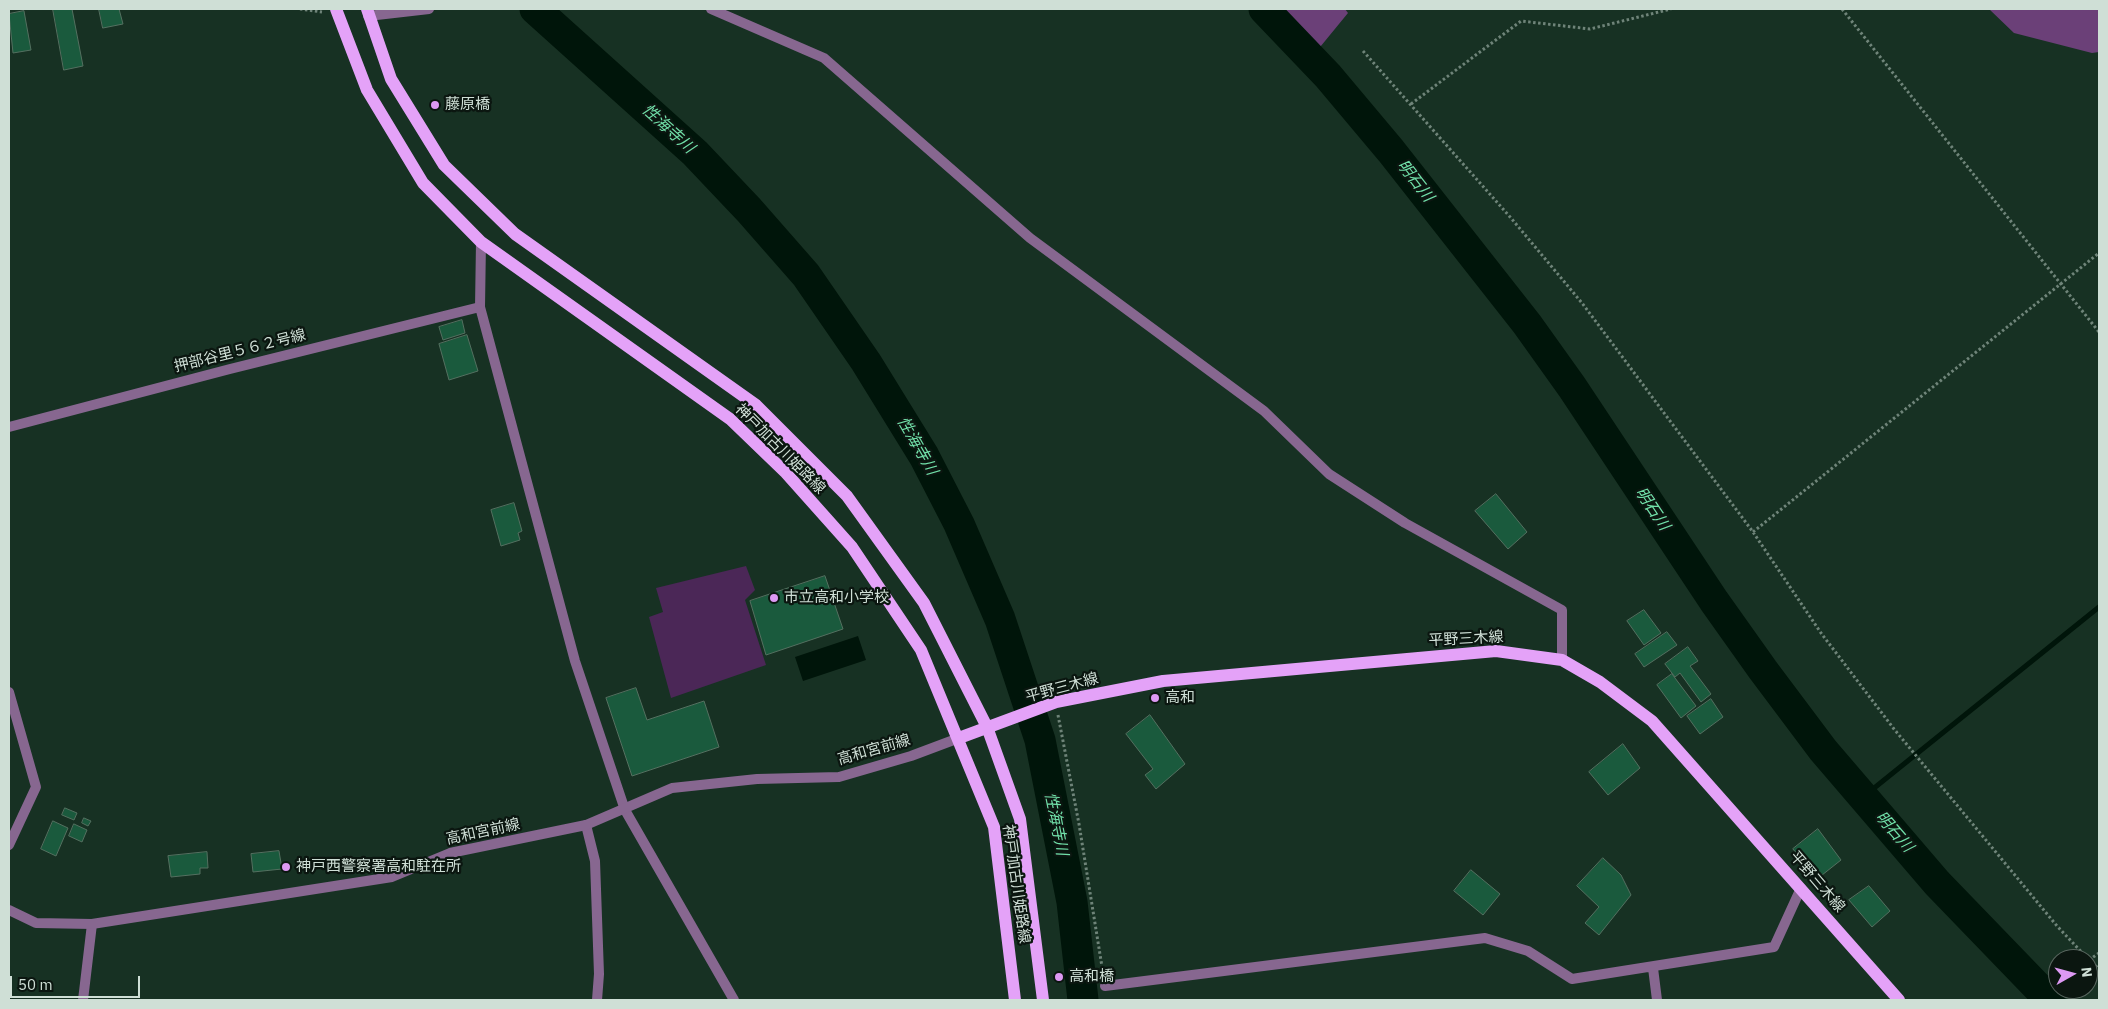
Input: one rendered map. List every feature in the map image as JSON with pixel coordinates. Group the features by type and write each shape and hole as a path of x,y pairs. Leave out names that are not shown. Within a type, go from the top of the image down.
{"main road":[{"name":"神戸加古川姫路線","path":"336,9 367,90 423,183 481,242 730,419 786,473 852,546 921,650 994,827 1016,1000"},
{"name":"神戸加古川姫路線","path":"367,13 391,79 444,166 515,234 756,405 848,496 924,603 987,727 1020,819 1043,1000"},
{"name":"平野三木線","path":"958,738 1056,702 1163,682 1496,651 1562,660 1600,682 1652,721 1899,1000"}],"street":[{"path":"367,13 429,9"},
{"path":"711,9 824,58 1030,238 1264,411 1329,474 1405,523 1562,610 1562,660"},
{"path":"481,242 480,307 575,661 625,810 734,1000"},
{"name":"押部谷里５６２号線","path":"9,427 480,307"},
{"path":"9,692 36,788 9,845"},
{"name":"高和宮前線","path":"9,910 36,922 92,924 392,878 450,852 586,825 625,810 672,788 757,779 838,777 911,756 958,738"},
{"path":"586,825 595,861 599,974 597,1000"},
{"path":"1105,986 1485,938 1528,951 1572,979 1653,968 1774,948 1801,888"},
{"path":"83,1000 92,924"},
{"path":"1653,968 1657,1000"}],"path":[{"path":"1411,104 1521,21 1590,29 1671,9"},
{"path":"1842,9 2099,332"},
{"path":"1363,50 1512,218 1582,303 1753,532 1821,633 1894,729 2057,926 2079,949"},
{"path":"1753,532 2099,253"},
{"path":"1056,702 1079,824 1105,986"}],"shaded area":[{"path":"1272,9 1345,9 1348,13 1316,52"},
{"path":"1989,9 2099,9 2099,52 2092,53 2014,33"},
{"path":"746,566 755,590 745,600 766,665 671,698 649,617 663,612 656,588"},
{"path":"858,636 866,660 803,681 795,657"}],"building":[{"path":"53,9 72,9 83,66 64,70"},
{"path":"99,9 119,9 123,24 103,28"},
{"path":"24,11 31,50 13,53 9,14"},
{"path":"462,320 465,333 443,340 439,327"},
{"path":"467,335 478,371 449,380 439,344"},
{"path":"1496,494 1527,532 1508,549 1475,511"},
{"path":"514,503 522,531 518,533 520,540 501,546 491,510"},
{"path":"825,576 843,629 766,655 750,601"},
{"path":"1644,610 1661,633 1644,645 1627,621"},
{"path":"1667,632 1677,645 1644,667 1635,654"},
{"path":"1688,647 1698,661 1690,666 1711,694 1701,702 1680,673 1675,677 1665,664"},
{"path":"1672,674 1696,706 1681,718 1657,685"},
{"path":"636,688 647,720 704,701 719,747 632,776 606,698"},
{"path":"1711,699 1723,717 1700,734 1687,716"},
{"path":"1150,715 1185,764 1156,789 1145,775 1153,769 1126,734"},
{"path":"1623,744 1640,768 1608,795 1589,772"},
{"path":"65,808 77,813 74,820 62,815"},
{"path":"84,818 91,821 88,826 82,823"},
{"path":"53,821 68,828 56,856 41,849"},
{"path":"74,824 87,830 82,842 69,836"},
{"path":"1818,829 1841,860 1817,879 1793,849"},
{"path":"279,851 282,869 253,872 251,854"},
{"path":"207,852 208,868 200,868 200,874 171,877 168,856"},
{"path":"1603,858 1621,875 1631,895 1599,935 1585,923 1599,907 1577,886"},
{"path":"1471,870 1500,894 1483,915 1454,891"},
{"path":"1869,886 1890,911 1872,927 1849,900"}],"waterway":[{"name":"性海寺川","path":"535,9 695,153 749,210 806,275 866,362 924,456 959,524 1000,619 1040,740 1072,902 1083,1000"},
{"name":"明石川","path":"1264,9 1328,76 1391,151 1527,324 1572,387 1714,601 1823,750 1937,883 2050,1000"},
{"path":"1863,797 2099,607"}],"place":[{"name":"藤原橋","path":"435,105"},
{"name":"市立高和小学校","path":"774,598"},
{"name":"高和","path":"1155,698"},
{"name":"神戸西警察署高和駐在所","path":"286,867"},
{"name":"高和橋","path":"1059,977"}]}
